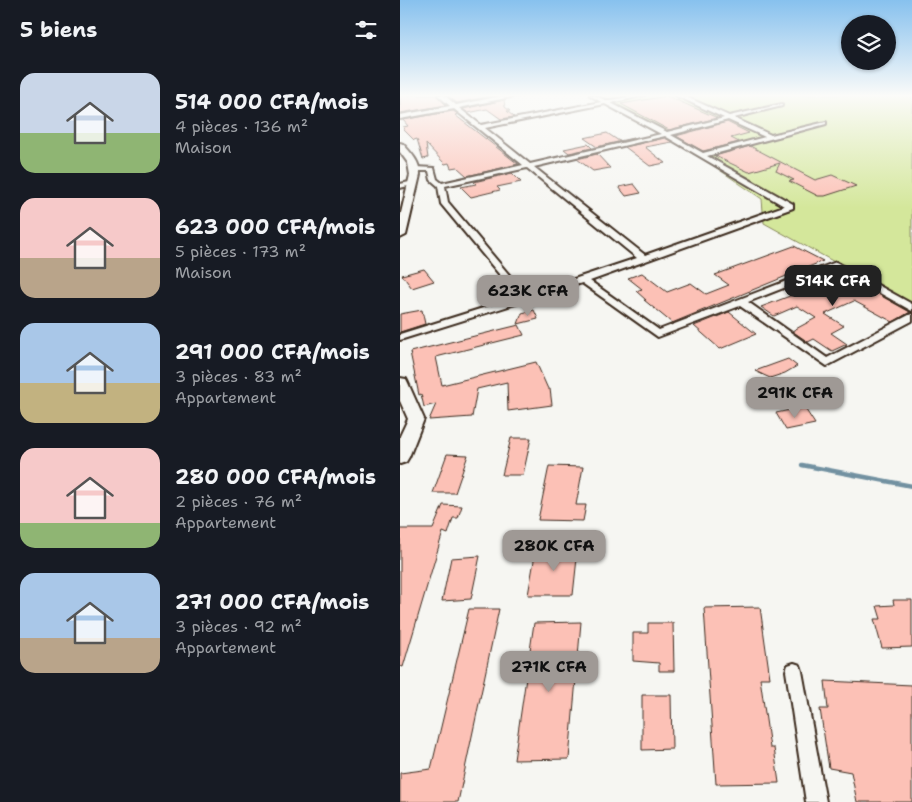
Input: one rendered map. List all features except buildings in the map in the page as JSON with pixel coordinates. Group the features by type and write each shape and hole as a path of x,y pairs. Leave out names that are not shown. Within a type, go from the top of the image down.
{"street":[{"path":"488,132 643,258"},
{"path":"400,337 583,280 790,206 662,132"},
{"path":"441,185 676,132"},
{"path":"761,132 771,137"},
{"path":"702,155 788,132"},
{"path":"400,146 408,155 415,169 414,183 402,215 400,235"},
{"path":"415,169 432,169 434,180 441,185 444,202 524,299"},
{"path":"400,186 414,183"},
{"path":"765,215 771,195"},
{"path":"583,280 658,334 836,265 912,308"},
{"path":"741,302 827,363 912,317"},
{"path":"400,383 416,419 400,457"},
{"path":"794,671 816,802"}],"green space":[{"path":"656,132 912,132 912,305 764,223 762,199 699,156"}],"waterway":[{"path":"802,465 912,486"}]}
